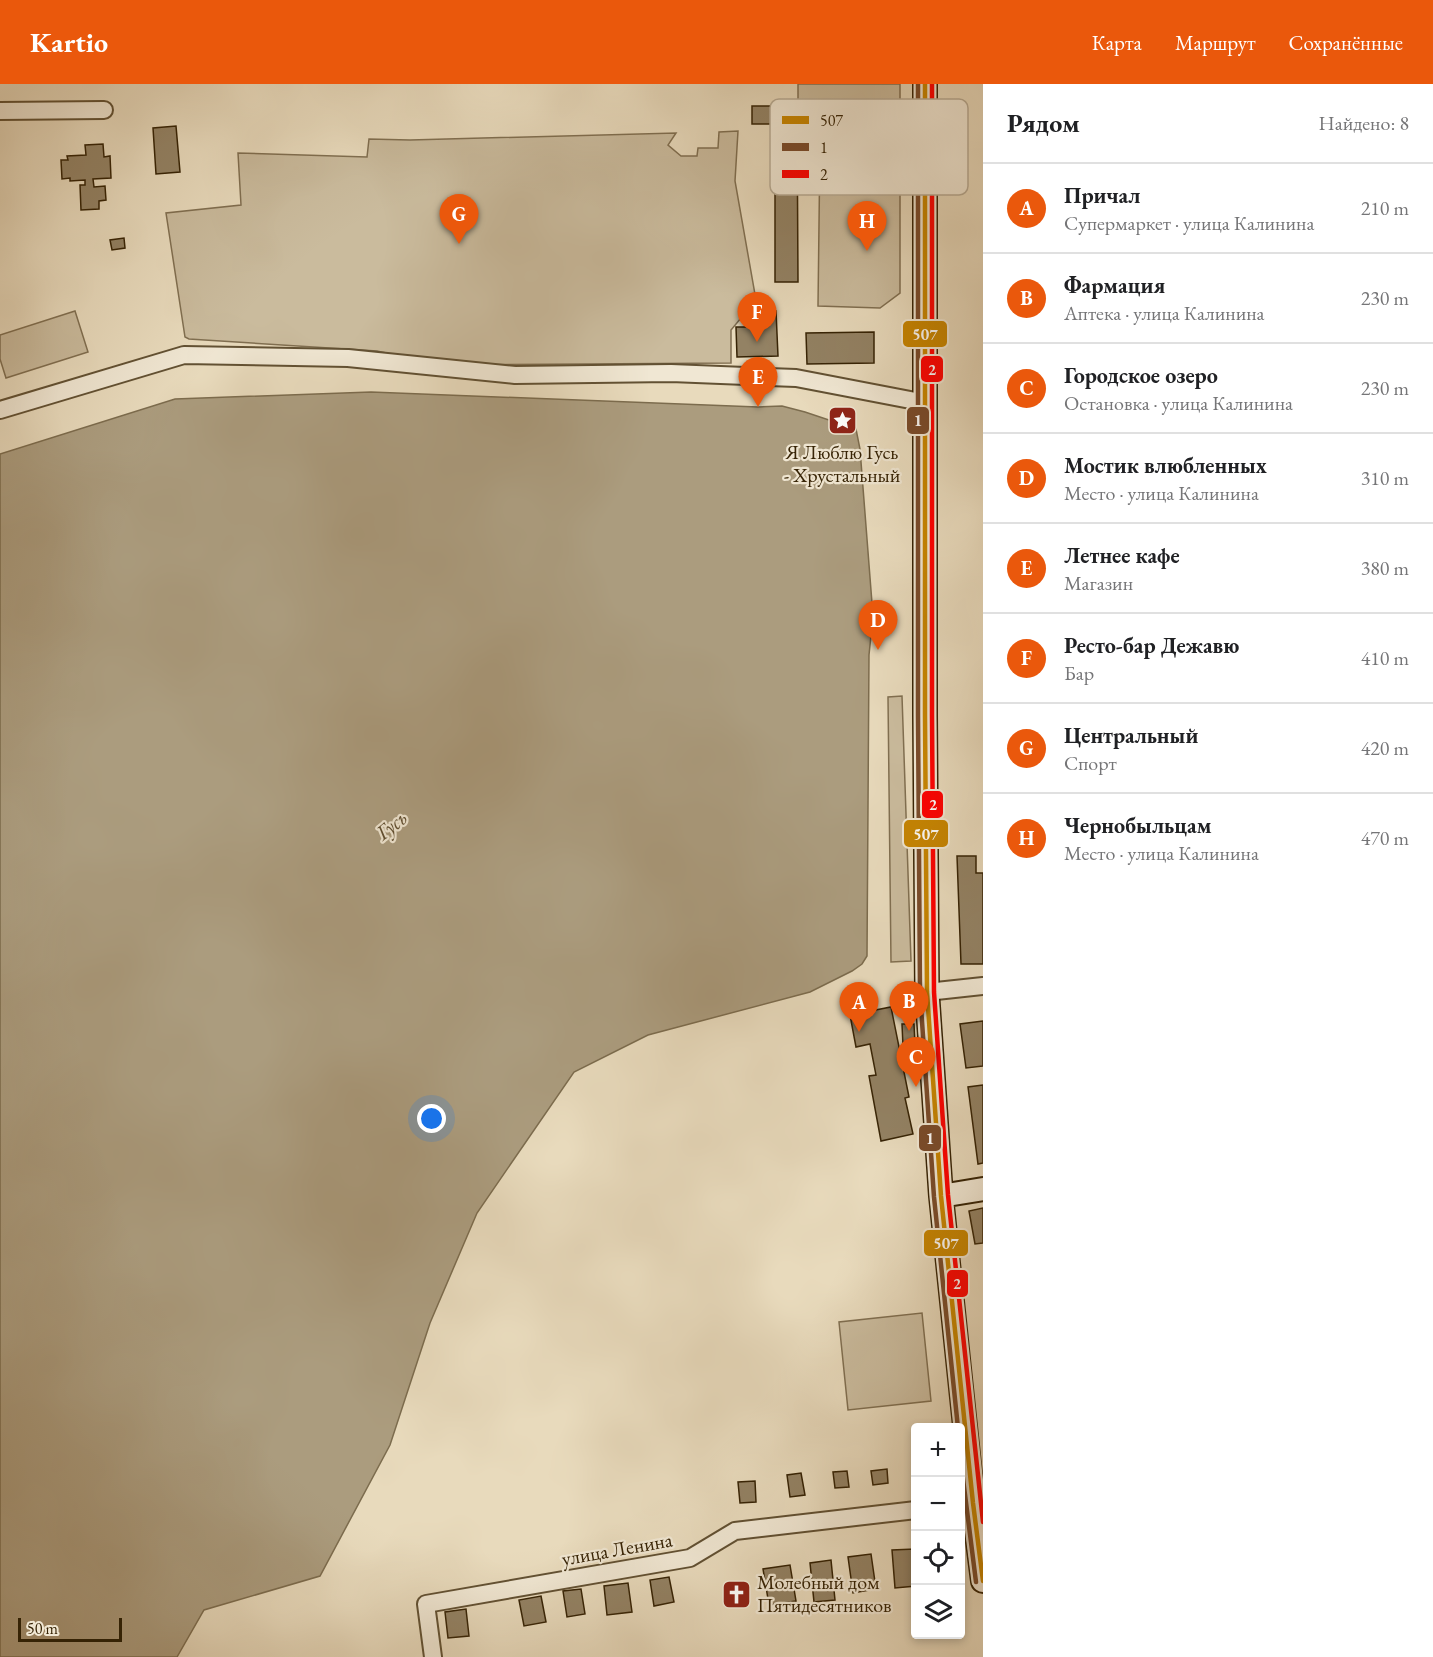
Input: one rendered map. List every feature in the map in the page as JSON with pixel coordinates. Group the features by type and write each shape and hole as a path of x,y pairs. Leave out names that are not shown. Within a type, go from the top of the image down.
{"main road":[{"path":"925,84 925,99"},
{"path":"925,195 927,992 941,1196 972,1503 983,1581"},
{"path":"941,1196 983,1189"}],"street":[{"path":"0,111 104,110"},
{"path":"0,410 184,355 348,358 515,375 671,373 796,378 926,403"},
{"path":"927,992 983,986"},
{"name":"улица Ленина","path":"433,1657 426,1604 690,1558 735,1531 911,1510"}],"shaded area":[{"path":"798,84 900,84 900,99 798,99"},
{"path":"738,131 735,181 756,300 731,330 731,363 442,365 377,351 185,337 166,213 241,205 238,153 367,157 369,139 410,140 676,133 668,145 681,156 697,156 698,148 718,148 719,132"},
{"path":"819,195 900,195 900,293 880,308 818,306"},
{"path":"75,311 88,352 6,378 0,359 0,335"},
{"path":"902,696 911,961 891,962 888,697"},
{"path":"922,1313 931,1401 848,1410 839,1322"}],"water":[{"name":"Гусь","path":"371,392 758,407 782,406 856,429 860,449 873,616 869,655 867,956 862,964 852,971 810,992 648,1035 574,1072 477,1213 430,1323 390,1445 320,1576 204,1610 177,1657 0,1657 0,454 175,399"}],"building":[{"path":"752,106 770,106 770,124 752,124"},
{"path":"176,126 180,172 156,174 153,128"},
{"path":"103,144 104,157 110,156 111,178 93,179 94,187 105,186 106,200 99,201 99,209 81,210 80,185 85,185 85,180 62,179 61,160 68,160 67,156 86,155 85,145"},
{"path":"775,195 798,195 798,282 775,282"},
{"path":"124,238 125,248 112,250 110,240"},
{"path":"776,311 778,356 737,357 736,327 755,327 754,312"},
{"path":"874,332 874,363 807,364 806,333"},
{"path":"957,856 976,856 976,873 983,873 983,964 961,964"},
{"path":"891,1007 909,1097 905,1098 913,1134 881,1141 869,1076 876,1075 870,1044 856,1047 850,1015"},
{"path":"983,1021 983,1066 966,1068 960,1024"},
{"path":"902,1024 914,1024 915,1046 903,1046"},
{"path":"983,1085 983,1163 978,1164 968,1087"},
{"path":"983,1208 983,1243 975,1244 969,1211"},
{"path":"887,1469 888,1483 873,1485 871,1471"},
{"path":"847,1471 849,1487 835,1488 833,1472"},
{"path":"801,1473 805,1495 790,1497 787,1475"},
{"path":"755,1481 756,1502 740,1503 738,1482"},
{"path":"911,1549 911,1586 895,1588 892,1550"},
{"path":"871,1554 876,1589 853,1593 848,1557"},
{"path":"831,1560 835,1600 814,1602 810,1563"},
{"path":"790,1565 796,1601 769,1605 763,1569"},
{"path":"669,1577 674,1602 654,1606 650,1580"},
{"path":"628,1583 632,1612 607,1615 604,1586"},
{"path":"581,1589 585,1614 567,1617 563,1591"},
{"path":"541,1596 546,1622 524,1626 519,1600"},
{"path":"466,1609 469,1636 448,1638 445,1612"}],"transit line":[{"name":"1","path":"918,84 918,99"},
{"name":"507","path":"925,84 925,99"},
{"name":"2","path":"932,84 932,99"},
{"name":"1","path":"918,195 920,992 934,1197 957,1423"},
{"name":"507","path":"925,195 927,992 941,1196 983,1581"},
{"name":"2","path":"932,195 934,992 948,1195 983,1522"},
{"name":"1","path":"963,1477 976,1582"}],"place":[{"name":"Центральный","path":"459,244"},
{"name":"Чернобыльцам","path":"867,251"},
{"name":"Ресто-бар Дежавю","path":"757,342"},
{"name":"Летнее кафе","path":"758,407"},
{"name":"Я Люблю Гусь - Хрустальный","path":"842,421"},
{"name":"Мостик влюбленных","path":"878,650"},
{"name":"Фармация","path":"909,1031"},
{"name":"Причал","path":"859,1032"},
{"name":"Городское озеро","path":"916,1087"},
{"name":"Молебный дом Пятидесятников","path":"736,1594"}]}
